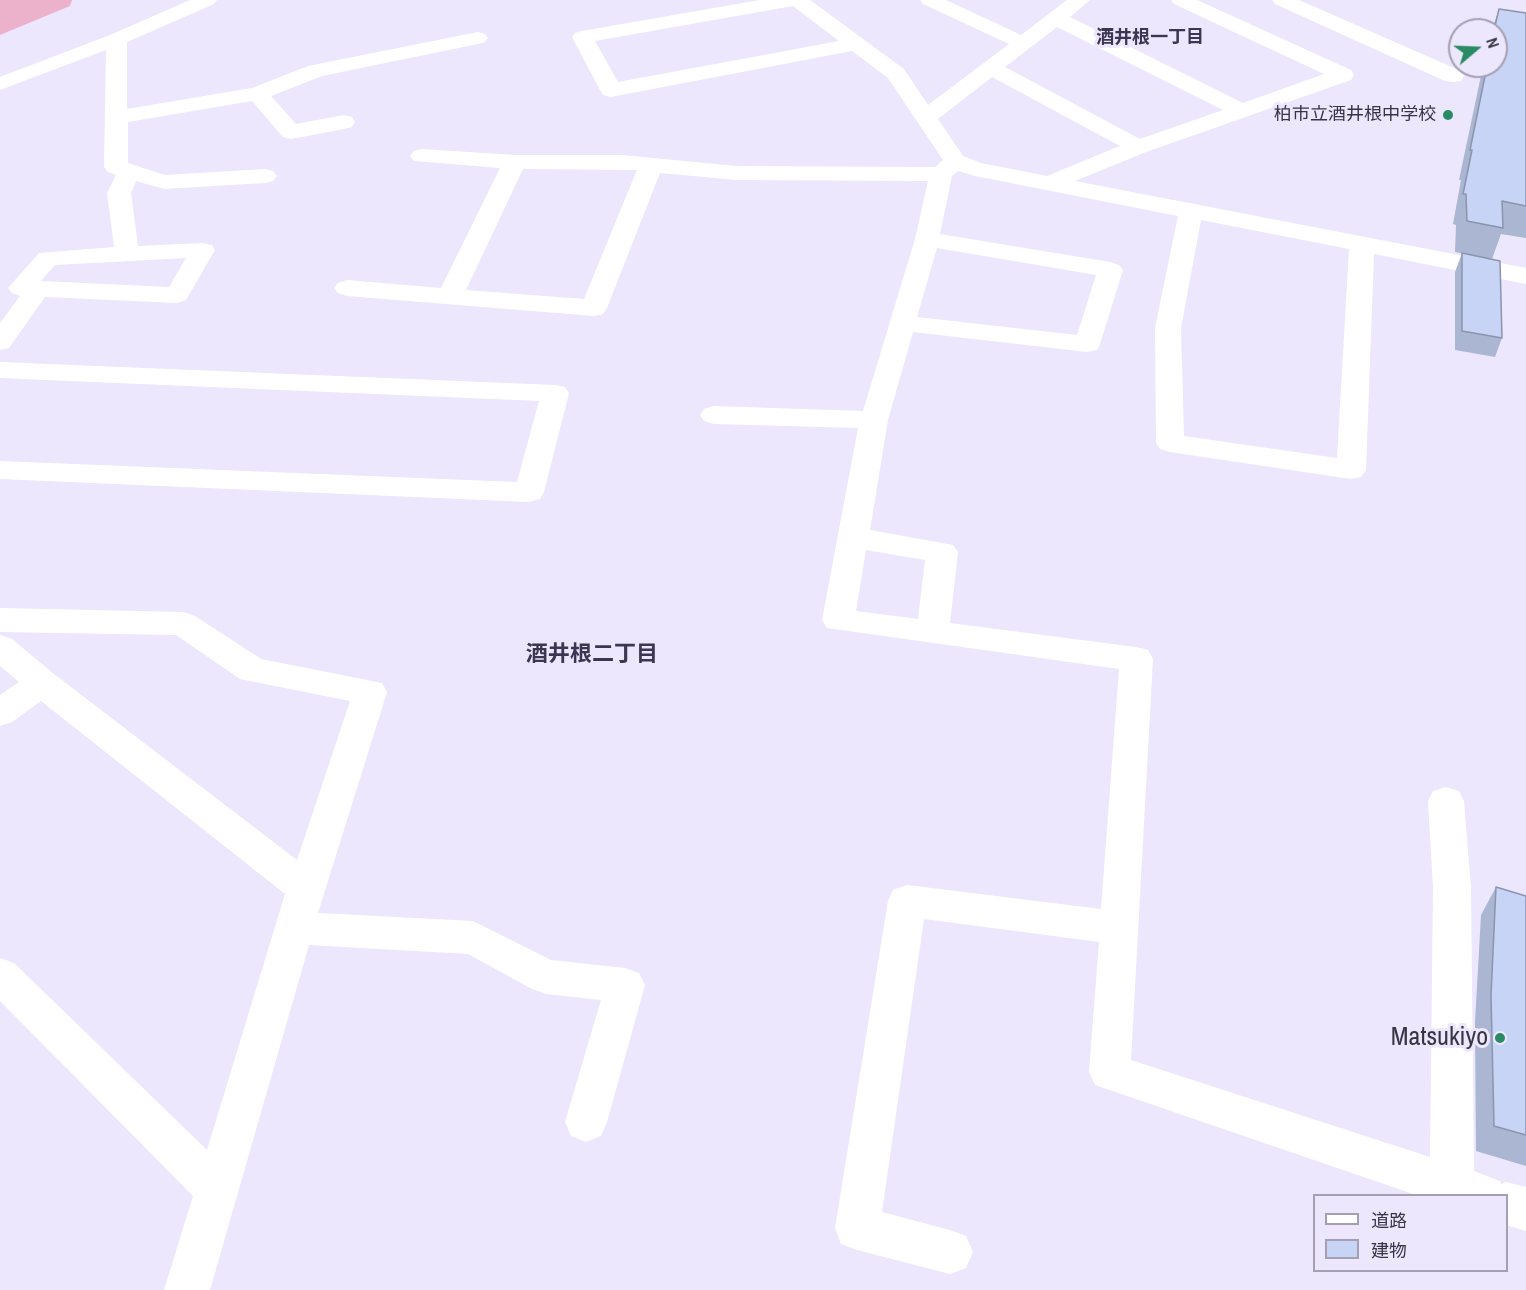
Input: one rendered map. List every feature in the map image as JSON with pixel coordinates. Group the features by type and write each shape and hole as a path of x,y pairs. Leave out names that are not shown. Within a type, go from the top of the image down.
{"street":[{"path":"0,84 117,39 207,0"},
{"path":"856,44 611,90 582,37 796,0 856,44 896,74 925,118 948,167 874,420 838,620 1136,658 1110,1072 1468,1190 1446,801"},
{"path":"930,0 1025,44"},
{"path":"925,118 1080,0"},
{"path":"1050,183 1138,147 1343,75 1181,0"},
{"path":"1282,0 1448,74"},
{"path":"1057,19 1242,111"},
{"path":"117,117 257,94 316,71 478,38"},
{"path":"117,39 116,167 164,182 265,176"},
{"path":"990,68 1138,147"},
{"path":"257,94 291,132 344,122"},
{"path":"422,156 515,162 622,162 736,173 948,167 975,169 1526,276"},
{"path":"450,296 515,162"},
{"path":"347,288 594,308 651,165"},
{"path":"127,253 119,194 129,172"},
{"path":"1191,211 1168,328 1170,443 1351,470 1362,244"},
{"path":"902,323 1087,344 1110,270 927,239"},
{"path":"203,250 177,295 38,289 21,288 48,258 203,250"},
{"path":"0,342 38,289"},
{"path":"0,370 555,393 529,492 0,470"},
{"path":"714,415 874,420"},
{"path":"854,538 942,552 933,631"},
{"path":"0,620 183,624 252,669 370,692 306,889 187,1290"},
{"path":"0,646 42,683 306,889"},
{"path":"0,713 42,683"},
{"path":"950,1252 856,1228 907,901 1119,928"},
{"path":"295,928 473,938 546,976 625,985 586,1122"},
{"path":"0,975 218,1191"},
{"path":"1508,1204 1526,1209"}],"shaded area":[{"path":"0,0 72,0 70,6 0,35"}],"building":[{"path":"1499,9 1526,13 1526,206 1502,201 1503,228 1467,221 1466,194 1463,194 1485,78 1508,78 1508,18 1497,18"},
{"path":"1462,253 1500,261 1502,338 1462,331"},
{"path":"1496,887 1526,896 1526,1135 1494,1126 1491,995"}],"place":[{"name":"柏市立酒井根中学校","path":"1448,115"},
{"name":"Matsukiyo","path":"1500,1038"}],"district":[{"name":"酒井根一丁目","path":"1150,38"},
{"name":"酒井根二丁目","path":"592,655"}]}
